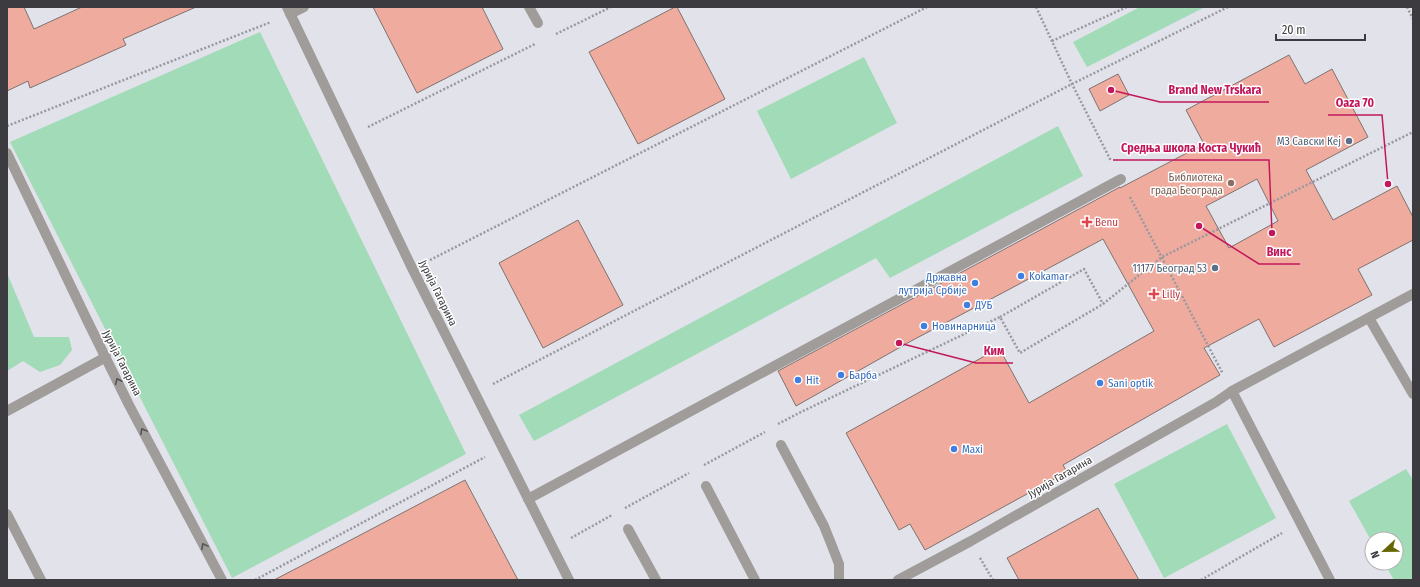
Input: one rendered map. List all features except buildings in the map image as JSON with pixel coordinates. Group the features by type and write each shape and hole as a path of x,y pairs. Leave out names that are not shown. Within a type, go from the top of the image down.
{"street":[{"path":"288,11 304,7"},
{"path":"529,7 538,23"},
{"name":"Јурија Гагарина","path":"288,11 412,268 569,580"},
{"name":"Јурија Гагарина","path":"7,153 129,405 222,580"},
{"path":"528,499 1121,179"},
{"name":"Јурија Гагарина","path":"898,580 971,541 1216,402 1232,391 1413,294"},
{"path":"1369,318 1413,394"},
{"path":"7,411 106,357"},
{"path":"1232,391 1299,523 1330,580"},
{"path":"781,446 824,526 839,564 839,580"},
{"path":"706,486 755,580"},
{"path":"7,514 41,580"},
{"path":"628,529 656,580"}],"path":[{"path":"554,35 611,7"},
{"path":"412,268 927,7"},
{"path":"1036,7 1072,84 1232,391"},
{"path":"1052,41 1127,7"},
{"path":"474,393 1072,84 1228,7"},
{"path":"1407,7 1413,19"},
{"path":"7,126 288,11"},
{"path":"349,136 540,42"},
{"path":"1000,317 1020,353 1103,304 1162,257 1413,132"},
{"path":"773,427 801,412 1000,317 1084,269 1103,304"},
{"path":"697,469 766,431"},
{"path":"255,580 502,448"},
{"path":"621,510 690,472"},
{"path":"552,548 614,514"},
{"path":"1201,580 1299,523"}],"green space":[{"path":"1140,7 1205,7 1087,67 1073,42"},
{"path":"260,32 466,454 232,578 10,142"},
{"path":"864,57 897,123 791,179 757,111"},
{"path":"1058,126 1083,176 890,278 876,258 534,441 519,415"},
{"path":"7,273 34,337 69,337 72,350 60,365 40,372 23,361 7,371"},
{"path":"1227,424 1276,518 1164,578 1114,484"},
{"path":"1406,469 1413,480 1413,580 1394,580 1389,571 1404,571 1404,531 1366,531 1349,501"}],"place":[{"name":"Brand New Trskara","path":"1111,90"},
{"name":"МЗ Савски Кеј","path":"1349,141"},
{"name":"Библиотека града Београда","path":"1231,183"},
{"name":"Oaza 70","path":"1388,184"},
{"name":"Benu","path":"1087,222"},
{"name":"Винс","path":"1199,226"},
{"name":"Средња школа Коста Чукић","path":"1272,233"},
{"name":"11177 Београд 53","path":"1215,268"},
{"name":"Kokamar","path":"1021,276"},
{"name":"Државна лутрија Србије","path":"975,283"},
{"name":"Lilly","path":"1154,294"},
{"name":"ДУБ","path":"967,305"},
{"name":"Новинарница","path":"924,326"},
{"name":"Ким","path":"899,343"},
{"name":"Барба","path":"841,375"},
{"name":"Hit","path":"798,380"},
{"name":"Sani optik","path":"1100,383"},
{"name":"Maxi","path":"954,449"}]}
